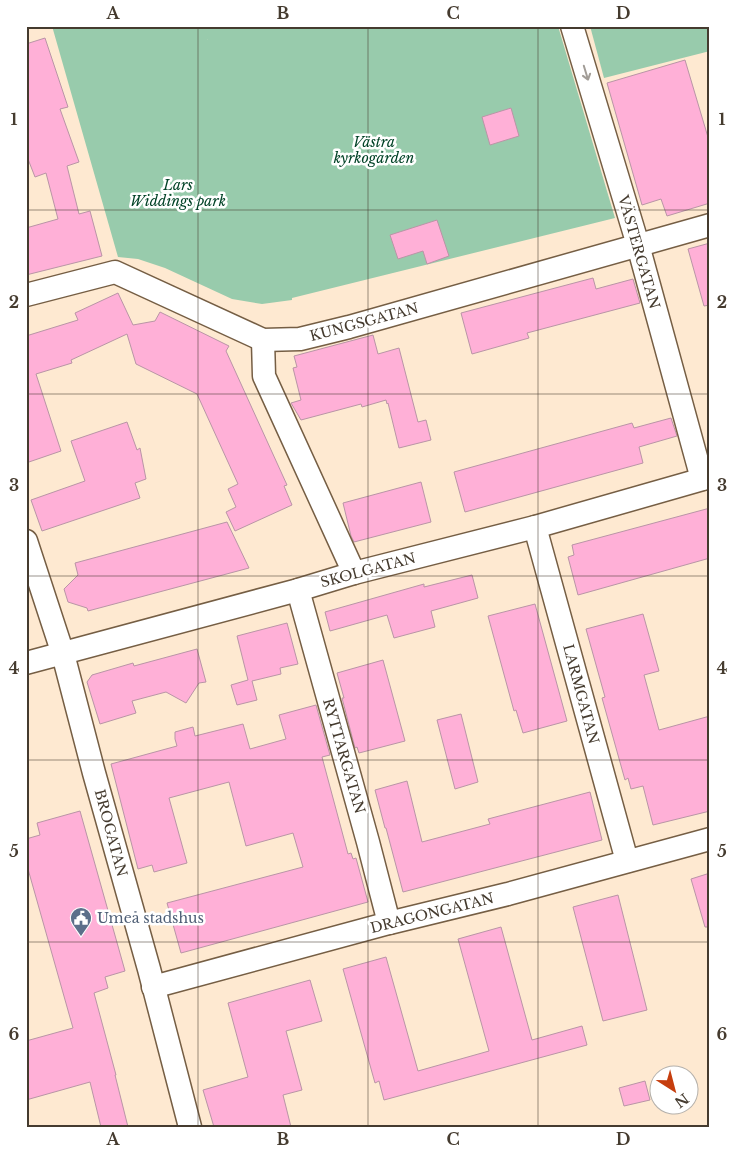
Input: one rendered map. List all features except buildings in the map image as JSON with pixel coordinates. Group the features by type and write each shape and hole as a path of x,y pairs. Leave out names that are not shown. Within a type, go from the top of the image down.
{"street":[{"name":"VÄSTERGATAN","path":"572,26 706,478"},
{"name":"KUNGSGATAN","path":"26,295 115,272 263,340 300,339 349,327 710,225"},
{"path":"263,340 264,376 354,573"},
{"name":"SKOLGATAN","path":"26,663 298,590 354,573 535,527 706,478"},
{"name":"LARMGATAN","path":"535,527 627,861"},
{"name":"BROGATAN","path":"26,541 63,654 190,1127"},
{"name":"RYTTARGATAN","path":"298,590 366,833 389,923"},
{"name":"DRAGONGATAN","path":"153,987 710,839"}],"green space":[{"name":"Västra kyrkogården","path":"52,26 558,26 615,218 292,298 292,300 262,304 232,299 165,268 138,259 118,257"},
{"path":"590,26 710,26 710,51 604,78"}],"place":[{"name":"Umeå stadshus","path":"81,937"}],"park label":[{"name":"Lars Widdings park","path":"178,194"}]}
